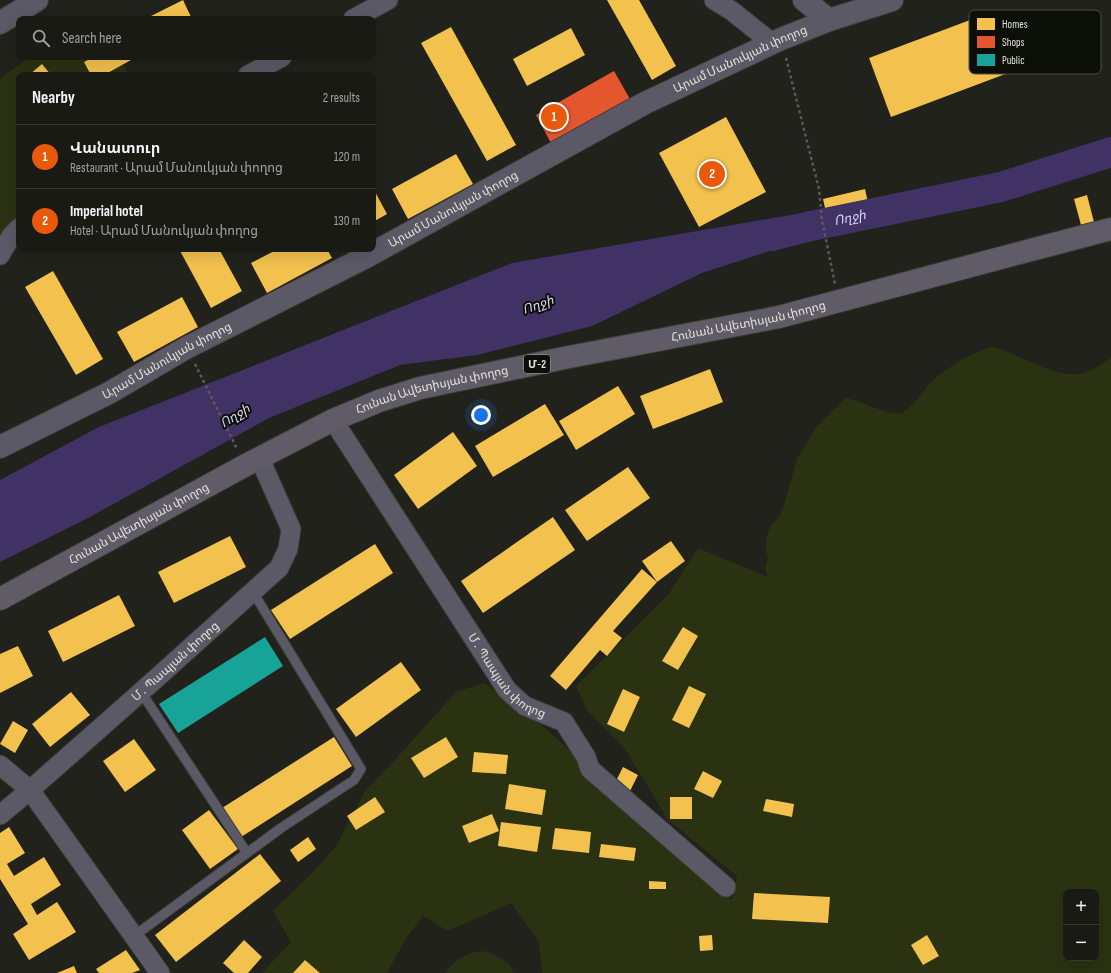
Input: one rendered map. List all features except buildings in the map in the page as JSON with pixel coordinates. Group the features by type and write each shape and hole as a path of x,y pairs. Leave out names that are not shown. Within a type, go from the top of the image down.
{"highway":[{"name":"Հունան Ավետիսյան փողոց","path":"0,599 239,469 250,456 380,401 420,388 564,358 779,317 1111,230"}],"street":[{"path":"0,23 37,0"},
{"path":"359,16 388,0"},
{"path":"714,0 777,41"},
{"path":"804,0 829,20"},
{"name":"Արամ Մանուկյան փողոց","path":"376,251 645,103 777,41 829,20 892,0"},
{"path":"254,72 276,60"},
{"path":"0,255 16,231"},
{"name":"Արամ Մանուկյան փողոց","path":"0,447 109,392 186,348 375,252"},
{"name":"Մ․ Պապյան փողոց","path":"333,420 507,690 525,706 564,722 586,757 590,769 726,887"},
{"name":"Մ․ Պապյան փողոց","path":"0,815 141,692 279,568 288,549 290,530 250,456"},
{"path":"0,765 30,790 160,973"}],"lane":[{"path":"134,936 281,828 354,780 361,769 253,592"},
{"path":"141,692 246,853"}],"path":[{"path":"777,41 819,189 822,220 835,283"},
{"path":"203,379 250,456"}],"green space":[{"path":"26,60 122,60 127,72 16,72 16,227 0,249 0,80 8,72"},
{"path":"994,347 1039,366 1062,373 1074,374 1087,372 1111,358 1111,973 542,973 539,942 511,903 448,931 423,916 405,940 387,973 262,973 291,942 273,911 314,871 336,846 365,791 456,692 484,683 545,728 566,747 644,830 732,900 737,876 668,820 625,749 587,710 576,686 668,595 698,548 768,577 765,568 768,559 766,541 768,532 772,524 779,517 783,508 797,459 816,427 846,398 880,410 901,414 914,403 929,384 943,372 959,361 977,352"},
{"path":"482,951 491,953 508,963 515,973 445,973 452,965 466,955"}],"water":[{"path":"808,212 813,237 702,273 592,326 477,355 400,365 269,418 88,518 0,562 0,480 99,427 512,263"}],"waterway":[{"name":"Ողջի","path":"772,236 811,226 1001,187 1111,152"}],"place":[{"name":"Վանատուր","path":"554,117"},
{"name":"Imperial hotel","path":"712,174"}]}
